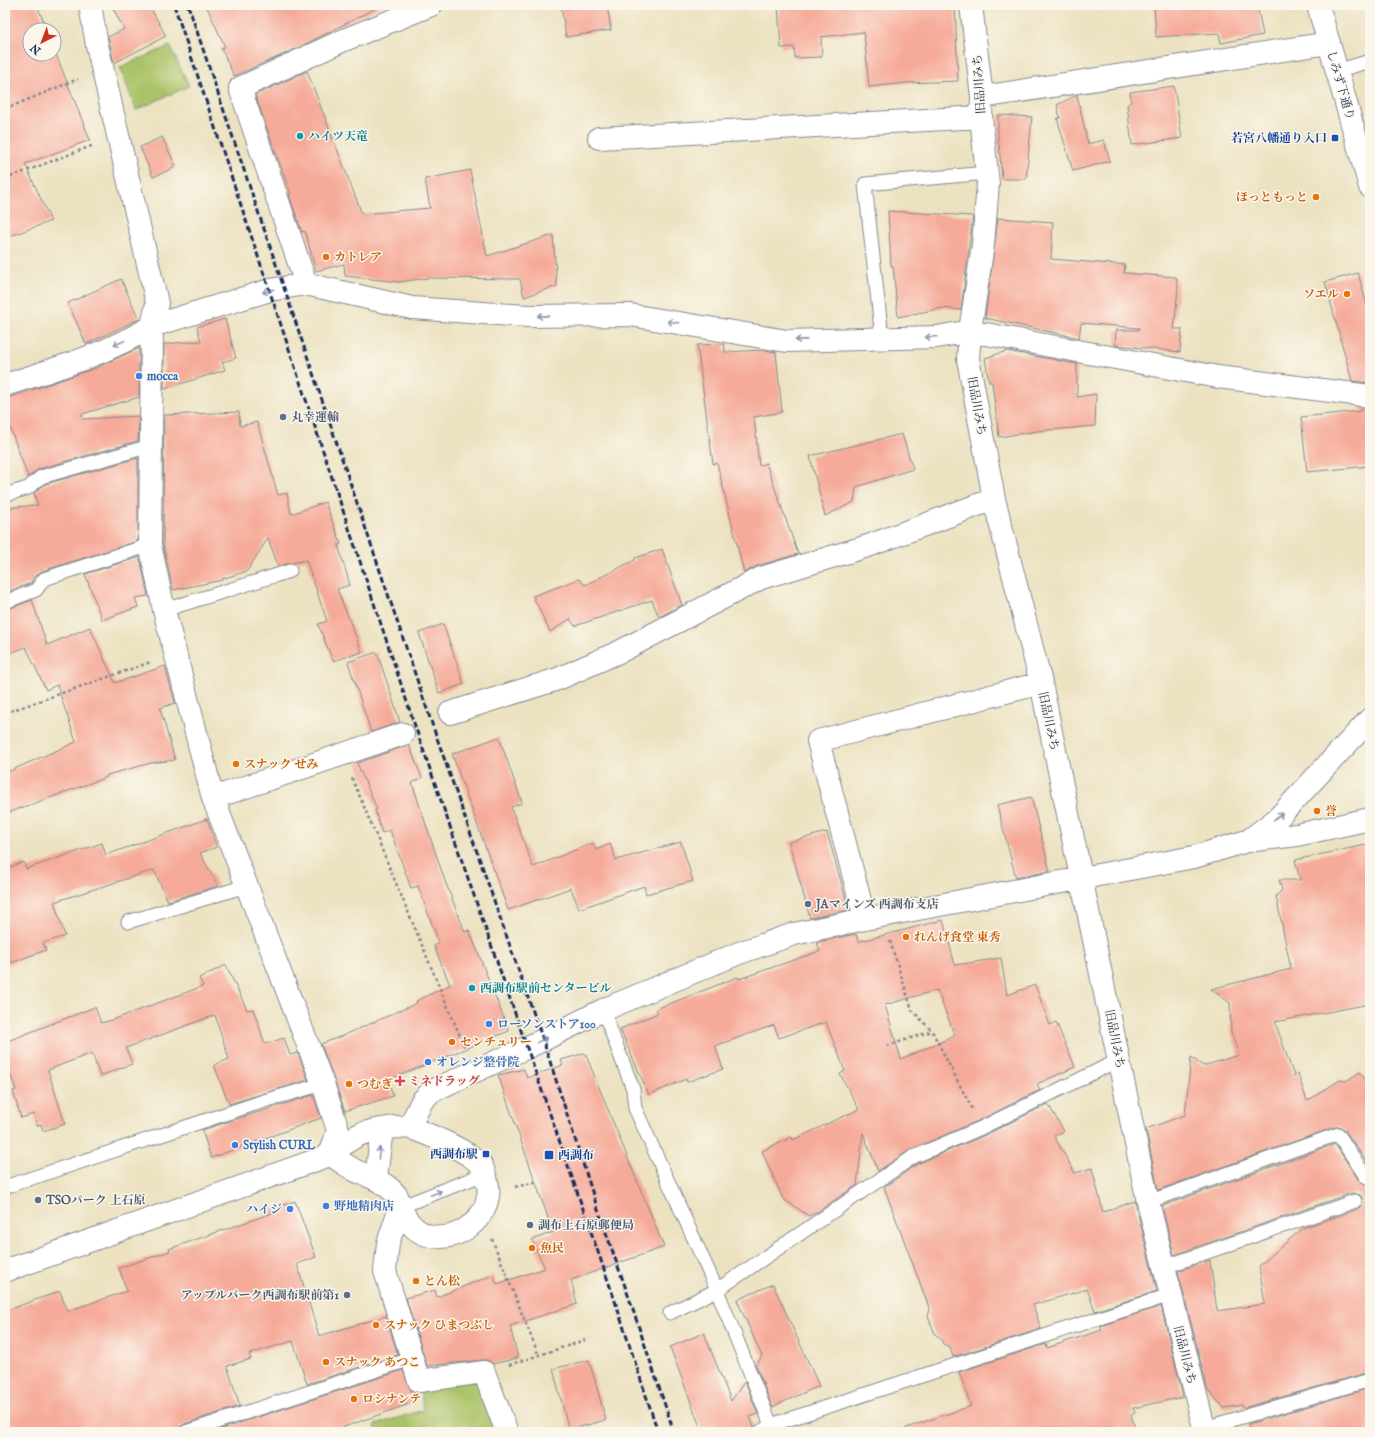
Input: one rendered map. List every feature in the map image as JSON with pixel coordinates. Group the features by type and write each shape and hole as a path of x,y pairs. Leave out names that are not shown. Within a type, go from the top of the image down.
{"street":[{"path":"90,5 156,303 152,326 150,545 164,610 213,798 323,1084 338,1130 330,1155"},
{"path":"306,284 240,88 344,40 431,5"},
{"name":"旧品川みち","path":"971,5 982,107 988,184 983,245 970,331 968,359 994,499 1041,683 1083,879 1148,1202 1204,1430"},
{"name":"しみず下通り","path":"1318,5 1370,187"},
{"path":"599,138 982,107 1329,43"},
{"path":"5,385 70,364 136,336 152,326 270,290 306,284 412,308 527,316 630,315 787,341 937,337 970,331 1218,377 1370,396"},
{"path":"450,713 558,678 621,650 761,578 868,546 994,499"},
{"path":"873,917 818,741 1041,683"},
{"path":"1247,841 1278,818 1370,719"},
{"path":"213,798 403,734"},
{"path":"409,1128 422,1101 432,1091 543,1040 603,1010 738,953 794,934 873,917 1083,879 1194,857 1247,841 1297,835 1370,819"},
{"path":"5,1271 330,1155 353,1136 368,1130 395,1127 409,1128 436,1138 471,1156 481,1165 489,1195 482,1213 469,1227 454,1236 441,1238 427,1235 412,1227 400,1206 398,1197 376,1178 356,1170 330,1155"},
{"path":"376,1178 382,1129"},
{"path":"400,1206 388,1243 385,1271 419,1381 484,1372 508,1432"}],"lane":[{"path":"1337,71 1370,61"},
{"path":"882,338 865,184 987,173"},
{"path":"5,495 28,488 41,477 150,446"},
{"path":"5,602 36,590 44,579 150,545"},
{"path":"164,610 290,571"},
{"path":"128,922 246,886"},
{"path":"603,1010 633,1089 635,1108 717,1290 771,1425"},
{"path":"670,1313 717,1290 913,1157 981,1128 1119,1060"},
{"path":"5,1187 264,1101 323,1084"},
{"path":"1148,1202 1338,1134 1366,1176 1370,1175"},
{"path":"400,1206 484,1174"},
{"path":"1164,1267 1355,1201"},
{"path":"760,1432 771,1425 1170,1295"},
{"path":"186,1432 411,1359"},
{"path":"1204,1430 1370,1380"}],"path":[{"path":"5,109 103,69"},
{"path":"5,179 119,136"},
{"path":"5,713 175,654"},
{"path":"342,755 475,1070"},
{"path":"873,917 912,1010 932,1030 981,1128"},
{"path":"888,1046 932,1030"},
{"path":"515,1187 536,1182"},
{"path":"482,1213 539,1356"},
{"path":"484,1372 539,1356 585,1340"}],"green space":[{"path":"170,46 189,86 136,110 120,67"},
{"path":"474,1374 496,1432 377,1432 375,1425 423,1410 419,1381"}],"building":[{"path":"5,5 37,5 44,22 22,22 22,62 59,62 90,140 25,164 51,221 5,238"},
{"path":"111,5 149,5 166,36 114,63 108,37 124,29"},
{"path":"206,5 382,5 298,48 234,76 221,48 225,47"},
{"path":"561,5 607,5 611,30 566,37"},
{"path":"778,5 955,5 958,81 907,83 869,87 864,32 821,37 822,57 795,58 794,47 781,48"},
{"path":"1154,5 1257,5 1263,35 1221,43 1219,33 1156,37"},
{"path":"307,71 362,214 430,208 425,179 470,170 487,256 553,235 557,286 524,297 520,279 428,278 399,282 345,276 344,264 316,271 305,231 302,232 289,195 291,195 255,95"},
{"path":"1174,86 1182,138 1132,145 1127,105 1131,102 1130,92"},
{"path":"1077,95 1088,144 1104,140 1110,161 1073,171 1057,118 1060,118 1057,105"},
{"path":"998,115 1032,117 1026,179 1002,179 998,143"},
{"path":"162,137 176,167 153,177 140,147"},
{"path":"888,211 973,216 961,310 943,308 898,317 893,266 891,266"},
{"path":"998,218 1053,222 1051,259 1125,265 1124,273 1176,277 1178,288 1174,329 1182,329 1180,352 1115,345 1116,330 1138,330 1139,328 1081,323 1079,338 985,318"},
{"path":"1358,273 1370,317 1370,383 1352,381 1325,282"},
{"path":"121,279 139,319 86,344 68,303"},
{"path":"225,319 236,358 222,362 225,370 164,389 164,344 201,341 197,327"},
{"path":"724,344 725,352 764,350 776,352 782,412 754,417 759,466 766,463 798,554 757,566 744,573 717,463 713,464 697,345"},
{"path":"139,348 139,397 82,414 83,419 139,416 138,441 39,469 28,477 5,414 5,399 96,368"},
{"path":"1007,351 1077,364 1077,397 1096,394 1095,426 1038,431 999,437 992,382 989,382 985,358"},
{"path":"1360,407 1370,408 1370,466 1307,472 1301,417 1361,411"},
{"path":"239,412 240,426 257,422 278,495 287,493 291,514 325,502 341,544 338,545 350,585 337,589 362,652 333,661 318,624 327,621 306,560 278,566 268,538 247,571 222,579 223,580 173,590 163,544 164,415"},
{"path":"902,434 913,469 856,487 854,502 825,516 810,456"},
{"path":"138,458 138,541 42,571 34,577 31,583 5,593 5,510 15,507 38,505 34,493 45,484"},
{"path":"662,549 682,605 659,617 652,600 575,626 570,619 550,632 533,596 579,579 585,585 635,560 635,558"},
{"path":"140,557 148,596 135,598 138,607 102,620 85,574"},
{"path":"32,600 47,645 90,627 115,683 165,666 175,703 160,708 175,760 151,763 107,775 107,777 5,814 5,773 76,742 57,685 46,690 26,647 5,655 5,610"},
{"path":"443,624 464,684 439,693 419,633"},
{"path":"377,652 400,722 371,732 348,662"},
{"path":"499,737 522,803 511,807 533,867 593,843 596,850 610,844 616,860 681,842 693,881 646,894 644,886 579,909 571,888 508,910 452,754"},
{"path":"409,745 422,778 412,783 445,881 465,932 469,930 509,1031 388,1080 393,1096 345,1111 321,1044 417,1003 416,1001 450,985 434,946 439,943 418,886 411,888 390,830 382,833 375,810 377,809 357,763"},
{"path":"1031,797 1050,871 1016,878 997,805"},
{"path":"207,819 217,847 200,853 218,886 168,901 154,870 54,902 65,936 43,943 46,950 5,965 5,869 24,862 26,869 102,843 106,855"},
{"path":"827,832 849,910 810,918 789,842"},
{"path":"1370,844 1370,1004 1275,1022 1294,1076 1298,1074 1307,1101 1340,1080 1346,1081 1360,1072 1370,1086 1370,1167 1345,1130 1338,1126 1158,1190 1146,1129 1185,1115 1191,1057 1203,1066 1239,1055 1231,1032 1230,1003 1211,989 1291,969 1276,896 1282,890 1279,880 1300,880 1295,860"},
{"path":"943,920 955,965 1001,958 1007,995 1035,985 1050,1025 1056,1022 1075,1067 1037,1084 1040,1090 978,1121 910,1150 878,1171 863,1133 857,1185 809,1216 783,1199 762,1151 792,1137 793,1140 859,1109 840,1074 845,1071 826,1022 779,1038 774,1025 715,1046 723,1069 687,1082 686,1079 649,1095 620,1029 658,1013 656,1009 738,977 739,979 820,951 817,942 856,934 858,941","holes":["937,990 955,1036 901,1059 885,1005"]},
{"path":"226,965 247,1010 253,1009 265,1044 284,1038 290,1055 298,1053 308,1080 229,1104 214,1065 229,1059 215,1015 126,1048 132,1064 100,1076 92,1053 48,1070 65,1124 43,1131 41,1124 37,1126 34,1114 21,1118 13,1091 16,1090 5,1059 5,1042 95,1007 101,1023 115,1019 203,986 199,978"},
{"path":"585,1053 664,1247 571,1280 577,1304 510,1326 518,1358 493,1364 488,1360 483,1360 427,1366 406,1298 435,1290 437,1297 493,1275 497,1284 545,1268 532,1240 553,1232 498,1075 524,1069 527,1078 563,1065 561,1060"},
{"path":"313,1095 321,1118 211,1158 202,1130"},
{"path":"1048,1104 1064,1131 1054,1136 1075,1173 1092,1168 1103,1212 1135,1201 1157,1291 1095,1311 1087,1289 1033,1305 1041,1329 953,1357 950,1347 943,1344 941,1339 935,1334 928,1316 930,1310 884,1187 917,1164 985,1135"},
{"path":"1335,1144 1360,1182 1365,1185 1370,1184 1370,1372 1243,1408 1242,1405 1224,1408 1208,1391 1178,1271 1210,1260 1217,1311 1265,1304 1259,1266 1303,1228 1358,1209 1361,1206 1363,1199 1360,1195 1352,1193 1174,1255 1162,1206"},
{"path":"295,1201 316,1257 297,1264 319,1336 386,1316 398,1355 307,1384 293,1341 249,1354 251,1359 227,1366 240,1406 184,1424 180,1427 178,1432 5,1432 5,1311 60,1291 67,1311 127,1291 119,1268 170,1251 169,1249 272,1213 271,1210"},
{"path":"773,1284 819,1386 772,1407 756,1365 762,1356 737,1300"},
{"path":"1161,1306 1183,1397 1133,1408 1135,1413 1131,1415 1136,1432 907,1432 906,1428 971,1406 959,1372 1046,1344 1047,1348 1102,1330 1100,1326"},
{"path":"704,1333 731,1401 745,1381 758,1414 750,1417 754,1427 752,1432 702,1432 670,1347"},
{"path":"589,1360 606,1420 569,1430 553,1369"},
{"path":"403,1370 415,1402 344,1427 345,1432 212,1432"},
{"path":"1370,1388 1370,1432 1250,1432 1248,1424"}],"railway":[{"path":"174,5 415,726 613,1295 658,1432"},
{"path":"188,5 431,721 543,1040 599,1213 674,1432"}],"place":[{"name":"ハイツ天竜","path":"300,136"},
{"name":"若宮八幡通り入口","path":"1335,138"},
{"name":"ほっともっと","path":"1316,197"},
{"name":"カトレア","path":"326,257"},
{"name":"ソエル","path":"1347,294"},
{"name":"mocca","path":"139,376"},
{"name":"丸幸運輸","path":"283,417"},
{"name":"スナック せみ","path":"236,764"},
{"name":"誉","path":"1317,811"},
{"name":"JAマインズ 西調布支店","path":"808,904"},
{"name":"れんげ食堂 東秀","path":"906,937"},
{"name":"西調布駅前センタービル","path":"472,988"},
{"name":"ローソンストア100","path":"489,1024"},
{"name":"センチュリー","path":"452,1042"},
{"name":"オレンジ整骨院","path":"428,1062"},
{"name":"ミネドラッグ","path":"400,1081"},
{"name":"つむぎ","path":"349,1084"},
{"name":"Stylish CURL","path":"235,1145"},
{"name":"西調布駅","path":"486,1154"},
{"name":"西調布","path":"549,1155"},
{"name":"TSOパーク 上石原","path":"38,1200"},
{"name":"野地精肉店","path":"326,1206"},
{"name":"ハイジ","path":"290,1209"},
{"name":"調布上石原郵便局","path":"530,1225"},
{"name":"魚民","path":"532,1248"},
{"name":"とん松","path":"416,1281"},
{"name":"アップルパーク西調布駅前第1","path":"347,1295"},
{"name":"スナック ひまつぶし","path":"376,1325"},
{"name":"スナック あつこ","path":"326,1362"},
{"name":"ロシナンテ","path":"354,1399"}]}
